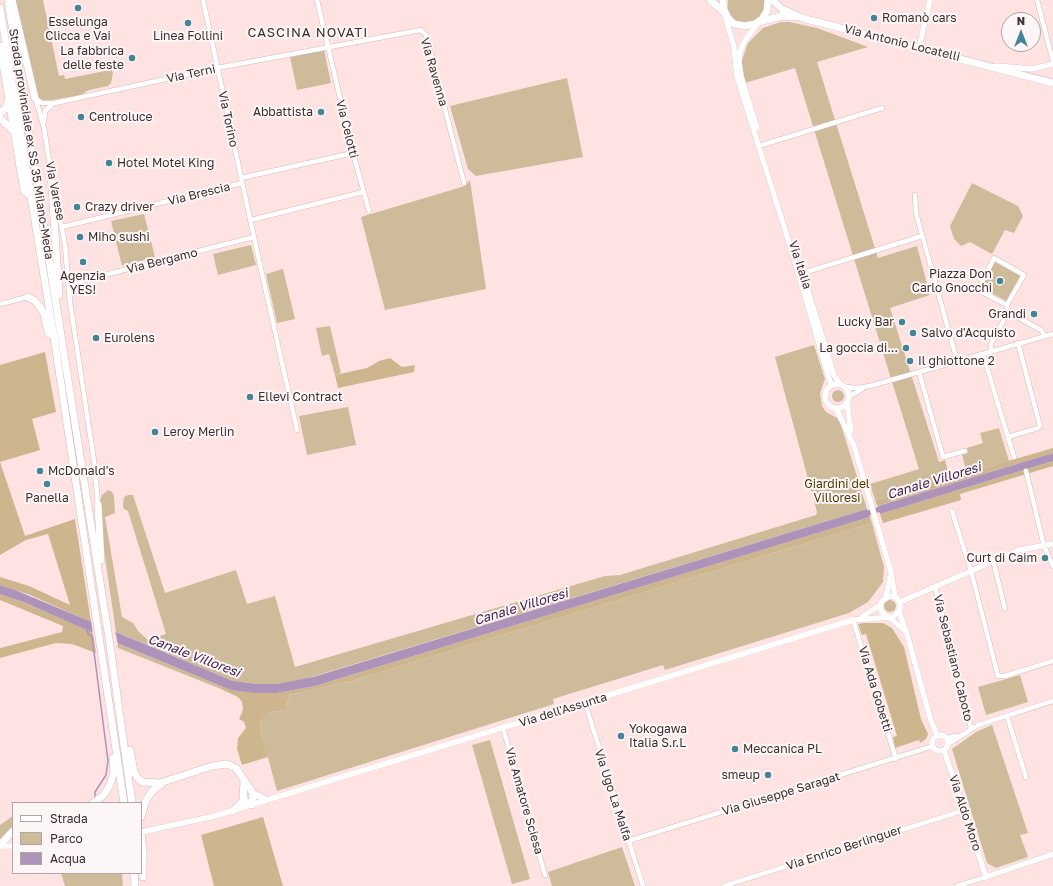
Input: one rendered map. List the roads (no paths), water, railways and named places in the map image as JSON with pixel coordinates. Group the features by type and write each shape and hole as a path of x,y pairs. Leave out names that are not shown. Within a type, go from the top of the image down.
{"main road":[{"name":"Strada provinciale ex SS 35 Milano-Meda","path":"8,0 64,351"},
{"path":"12,0 36,98"},
{"path":"710,0 725,13"},
{"path":"723,0 725,13"},
{"path":"758,22 767,12 768,0"},
{"name":"Via Antonio Locatelli","path":"772,0 782,9 802,18"},
{"name":"Strada provinciale ex SS 35 Milano-Meda","path":"0,8 54,337"},
{"name":"Via Antonio Locatelli","path":"725,13 730,21 739,25 748,26 781,16 802,18 994,66 1053,84"},
{"path":"0,46 24,192 30,195"},
{"name":"Via Antonio Locatelli","path":"1001,68 1053,80"},
{"path":"0,113 5,109 8,102"},
{"path":"0,118 13,131"},
{"path":"51,172 64,351 110,645 132,802"},
{"path":"28,297 35,301 41,308 48,332 54,337 68,441 92,582 124,802"},
{"path":"98,505 106,622"},
{"path":"122,730 128,740 134,772 139,780 154,784 168,781 212,766 227,764 236,768 253,793 266,800"},
{"path":"94,802 104,795 112,779 114,767 111,739 114,731"},
{"path":"142,813 150,794 158,786 168,781"},
{"path":"234,811 242,804 244,798 244,781"},
{"path":"244,798 247,804 252,805 253,793"},
{"path":"0,846 12,832"},
{"path":"142,877 143,832"},
{"path":"134,874 135,886"},
{"path":"142,874 144,886"}],"street":[{"name":"Via Torino","path":"204,0 217,68 298,430"},
{"name":"Via Celotti","path":"318,0 353,153 369,211"},
{"path":"919,48 930,0"},
{"path":"994,66 1010,66 1032,69 1053,63 1037,0"},
{"name":"Via Italia","path":"725,13 734,47 736,72 793,254 831,385"},
{"name":"Via Italia","path":"758,22 744,42 740,52 739,62 741,76 834,375 843,385"},
{"name":"Via Ravenna","path":"328,47 418,30 426,35 464,183"},
{"name":"Via Terni","path":"55,103 217,68 328,47"},
{"path":"36,98 42,103 55,103"},
{"name":"Via Varese","path":"36,98 44,128 62,227 98,505"},
{"path":"44,128 45,110 55,103"},
{"path":"762,145 882,108"},
{"name":"Via Italia","path":"751,121 762,145 766,167"},
{"name":"Via Brescia","path":"62,227 353,153"},
{"path":"251,220 363,192"},
{"path":"915,195 915,208 922,236 957,361"},
{"path":"803,273 922,236"},
{"name":"Via Bergamo","path":"69,284 254,237"},
{"path":"793,254 803,273 805,295"},
{"path":"991,351 991,344 1008,312 1007,305 1024,275 994,258 978,290 1007,305"},
{"path":"0,304 28,297"},
{"path":"1008,312 1042,330 1045,336"},
{"path":"870,386 850,396 847,403 841,408 830,406 826,400 825,393 831,385 843,385 856,388 870,386 1018,343 1053,335"},
{"path":"1008,437 1038,428 1040,426 1018,343"},
{"path":"983,354 1014,457"},
{"path":"919,372 943,457 965,451"},
{"path":"843,385 850,396"},
{"path":"847,403 853,442 891,572 895,597 900,602"},
{"path":"836,408 853,442"},
{"path":"1026,471 1044,546 1053,566"},
{"path":"952,511 971,571 998,676 1005,676 1053,661"},
{"path":"900,602 934,588 993,560 1020,550 1053,544"},
{"path":"993,560 1005,609"},
{"path":"891,572 886,597 880,605 881,611 899,624 907,634"},
{"name":"Via Sebastiano Caboto","path":"934,588 971,728"},
{"path":"886,597 895,597"},
{"path":"900,602 899,612 907,634 930,718 937,736"},
{"name":"Via dell'Assunta","path":"860,618 880,605"},
{"path":"888,616 893,617 899,612"},
{"name":"Via dell'Assunta","path":"143,832 195,822 234,811 853,620 888,616"},
{"name":"Via Ada Gobetti","path":"853,620 896,759"},
{"path":"959,736 947,738 942,735 937,736 933,739 933,746 939,750 944,750 948,744 971,728 1053,701"},
{"name":"Via Ugo La Malfa","path":"585,703 643,886"},
{"path":"1007,716 1026,777"},
{"name":"Via Amatore Sciesa","path":"503,728 545,875"},
{"path":"947,738 948,744"},
{"name":"Via Giuseppe Saragat","path":"628,841 896,759 933,746"},
{"name":"Via Aldo Moro","path":"944,750 986,877"},
{"name":"Via Enrico Berlinguer","path":"724,886 965,810"},
{"path":"0,846 12,846"},
{"path":"957,886 1053,854"}],"water":[{"path":"1053,453 1053,461 880,514 878,506"},
{"path":"867,509 870,517 315,686 277,693 256,693 231,690 93,633 26,603 0,594 0,585 233,681 257,684 277,684 313,677"}],"waterway":[{"name":"Canale Villoresi","path":"862,515 886,507"},
{"path":"87,630 88,634 92,636 108,761 106,775 95,792 95,797"}],"place":[{"name":"Esselunga Clicca e Vai","path":"78,8"},
{"name":"Romanò cars","path":"874,18"},
{"name":"Linea Follini","path":"188,23"},
{"name":"La fabbrica delle feste","path":"132,58"},
{"name":"Abbattista","path":"321,112"},
{"name":"Centroluce","path":"81,117"},
{"name":"Hotel Motel King","path":"109,163"},
{"name":"Crazy driver","path":"77,207"},
{"name":"Miho sushi","path":"80,237"},
{"name":"Agenzia YES!","path":"83,262"},
{"name":"Piazza Don Carlo Gnocchi","path":"1000,281"},
{"name":"Grandi","path":"1034,314"},
{"name":"Lucky Bar","path":"902,322"},
{"name":"Salvo d'Acquisto","path":"913,333"},
{"name":"Eurolens","path":"96,338"},
{"name":"La goccia di...","path":"906,348"},
{"name":"Il ghiottone 2","path":"910,361"},
{"name":"Ellevi Contract","path":"250,397"},
{"name":"Leroy Merlin","path":"155,432"},
{"name":"McDonald's","path":"40,471"},
{"name":"Panella","path":"47,484"},
{"name":"Curt di Caim","path":"1045,558"},
{"name":"Yokogawa Italia S.r.L","path":"621,736"},
{"name":"Meccanica PL","path":"735,749"},
{"name":"smeup","path":"768,775"}],"district":[{"name":"CASCINA NOVATI","path":"308,33"}],"park label":[{"name":"Giardini del Villoresi","path":"837,491"}]}
